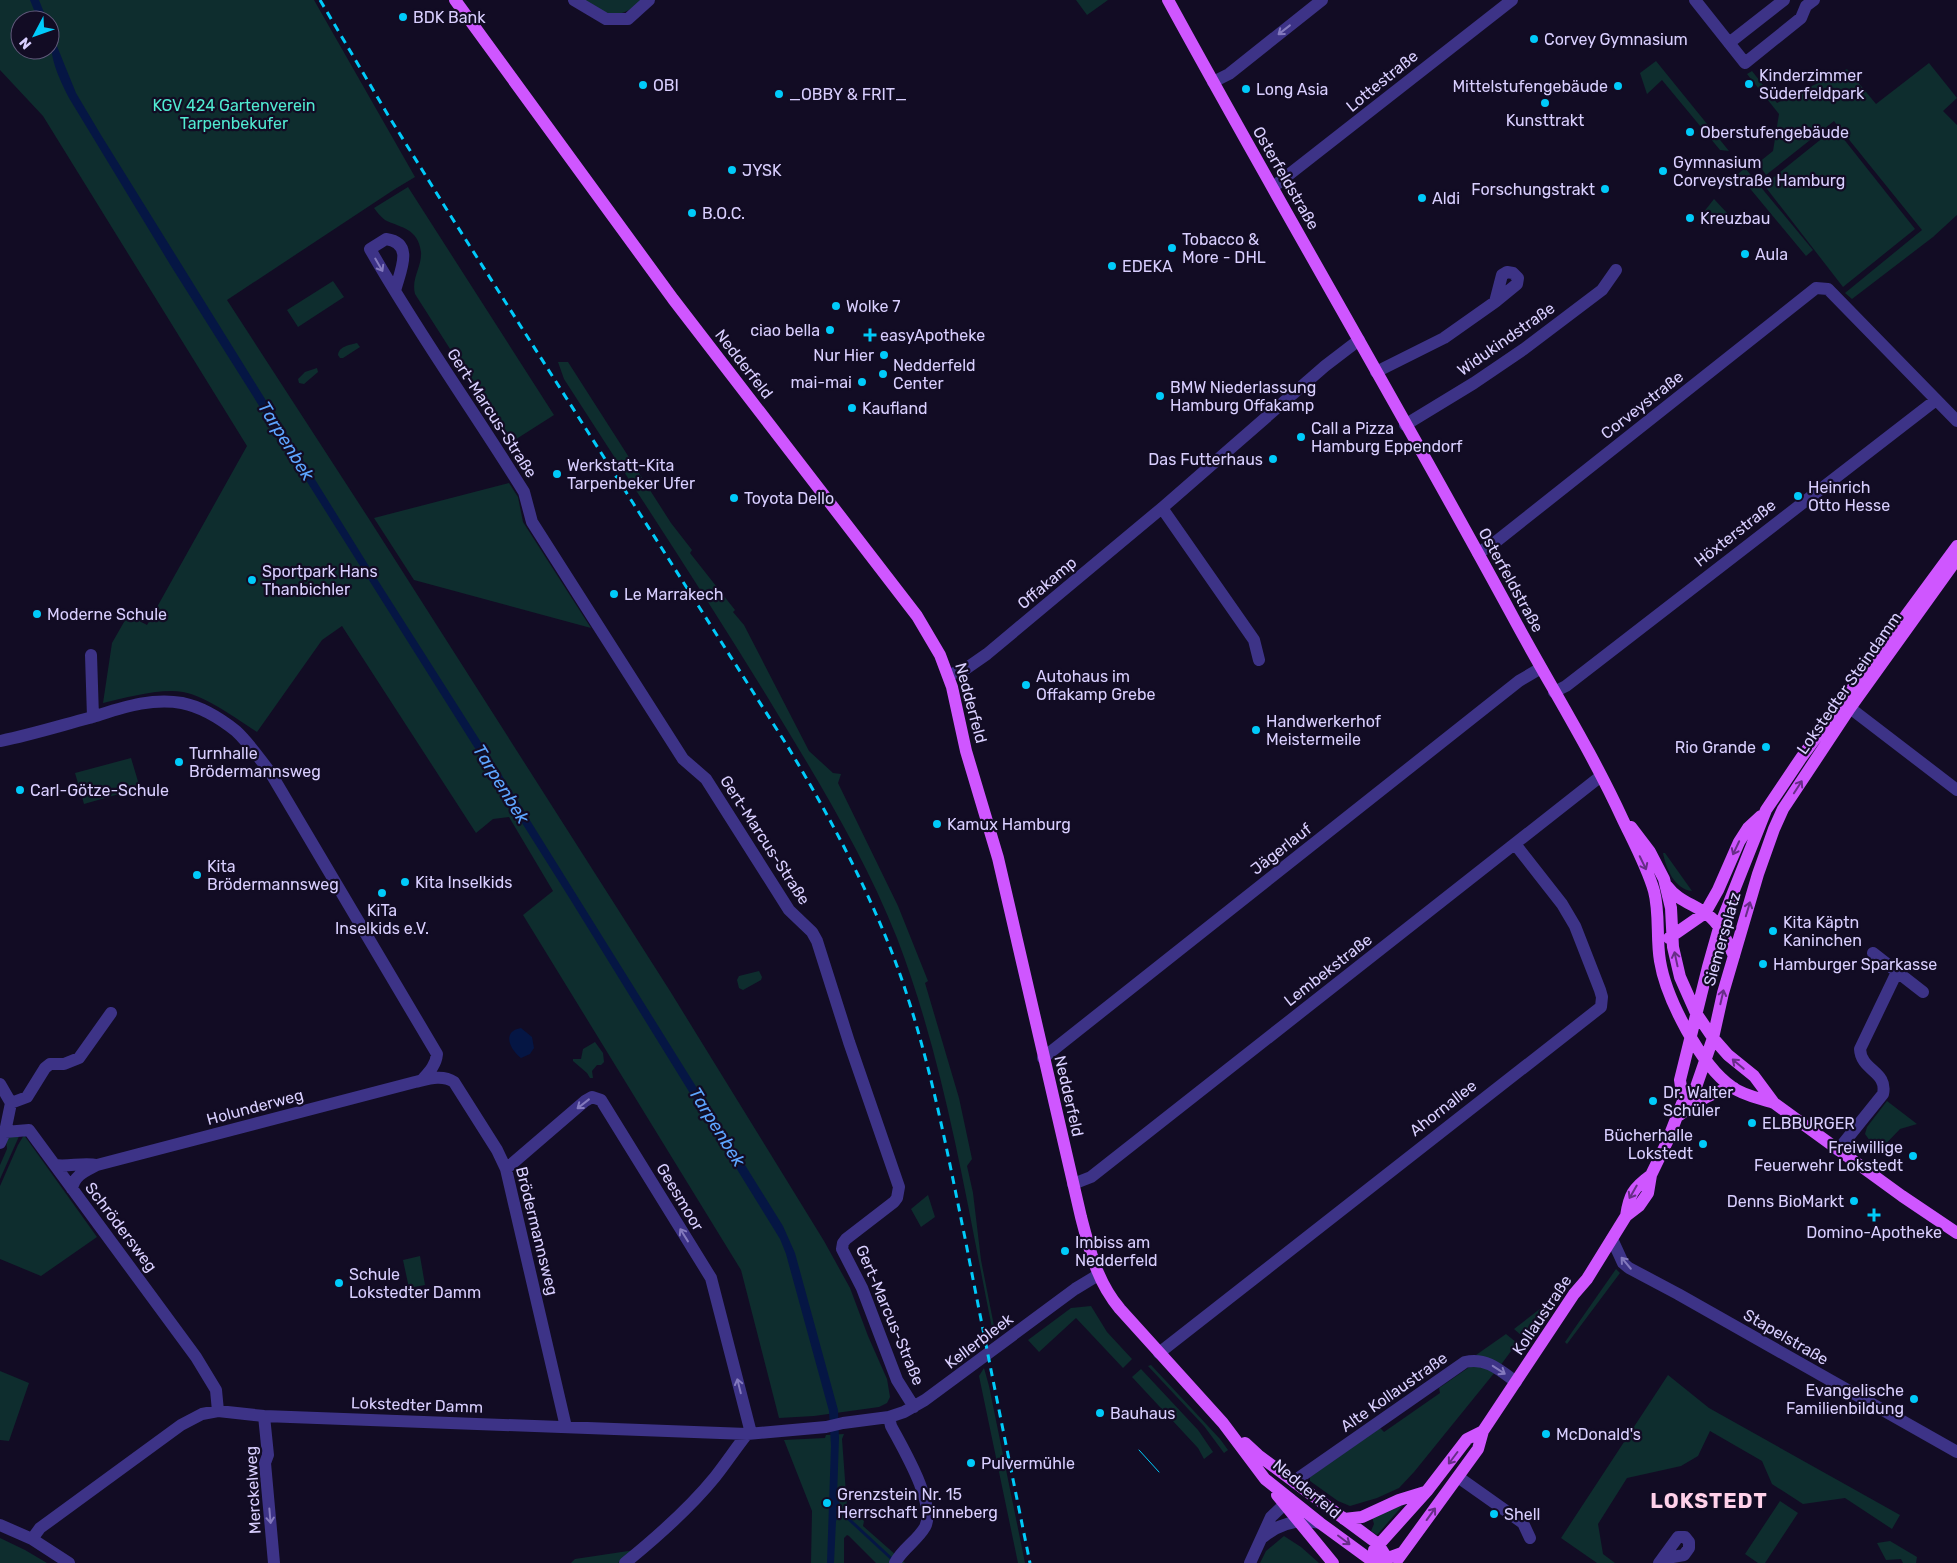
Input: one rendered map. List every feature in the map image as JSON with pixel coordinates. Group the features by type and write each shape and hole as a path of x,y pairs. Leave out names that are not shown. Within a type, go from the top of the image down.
{"main road":[{"name":"Nedderfeld","path":"455,0 673,298 917,616 938,650 948,675 966,751 998,858 1072,1184 1090,1254 1098,1275 1115,1304 1223,1423 1258,1455 1378,1544"},
{"name":"Osterfeldstraße","path":"1168,0 1478,552 1616,804 1647,872 1654,892 1657,911 1659,956 1668,990 1692,1043 1718,1075 1734,1088 1774,1103"},
{"name":"Lokstedter Steindamm","path":"1766,810 1801,758 1957,546"},
{"name":"Lokstedter Steindamm","path":"1774,829 1783,809 1850,708 1955,567"},
{"name":"Osterfeldstraße","path":"1616,804 1650,852 1665,883 1671,908 1674,947 1680,977 1696,1013 1712,1042"},
{"path":"1659,956 1664,944 1705,913 1718,890 1739,842 1748,828 1766,810"},
{"name":"Siemersplatz","path":"1692,1043 1696,1013 1719,928 1766,810"},
{"name":"Siemersplatz","path":"1706,1060 1723,993 1774,829"},
{"path":"1665,883 1681,900 1705,913 1719,928 1734,956"},
{"path":"1692,1043 1712,1042 1754,1076 1774,1103 1957,1233"},
{"name":"Kollaustraße","path":"1683,1101 1680,1080 1692,1043"},
{"name":"Kollaustraße","path":"1392,1560 1478,1449 1482,1431 1626,1216 1639,1206 1648,1193 1651,1175 1683,1101 1696,1086 1706,1060"},
{"path":"1678,1116 1707,1096 1734,1088"},
{"name":"Nedderfeld","path":"1223,1423 1265,1479 1287,1502 1320,1523 1367,1560 1392,1560"},
{"name":"Kollaustraße","path":"1367,1560 1378,1544 1427,1491 1467,1439 1482,1431"},
{"path":"1344,1519 1362,1517 1399,1500 1427,1491"},
{"path":"1307,1492 1296,1494 1287,1502 1298,1520 1333,1563"},
{"path":"1378,1544 1392,1560"}],"street":[{"path":"574,0 606,19 628,19 650,0"},
{"path":"1213,82 1229,74 1322,0"},
{"name":"Lottestraße","path":"1273,187 1512,0"},
{"path":"1695,0 1745,63 1801,18 1807,2"},
{"path":"1729,43 1784,0"},
{"name":"Widukindstraße","path":"1405,425 1524,349 1602,290 1616,270"},
{"name":"Corveystraße","path":"1478,552 1493,544 1816,288 1828,288 1936,400"},
{"name":"Gert-Marcus-Straße","path":"395,291 526,496 532,522 683,759 706,779 789,910 812,932 817,941 849,1042 900,1186 894,1202 846,1239 842,1249 862,1288 896,1380 914,1407"},
{"path":"1376,372 1444,338 1495,302"},
{"name":"Offakamp","path":"948,675 964,670 987,654 1162,508 1325,366 1358,340"},
{"path":"1936,400 1957,420"},
{"name":"Höxterstraße","path":"1554,692 1566,686 1936,400"},
{"path":"1162,508 1254,640 1259,660"},
{"path":"91,655 93,717"},
{"name":"Jägerlauf","path":"1044,1058 1512,687 1541,668"},
{"path":"0,741 26,736 145,702 182,703 215,716 242,738 270,772 437,1054 437,1060 433,1068 422,1080"},
{"path":"1850,708 1957,790"},
{"name":"Lembekstraße","path":"1072,1184 1090,1177 1601,776"},
{"name":"Ahornallee","path":"1159,1353 1601,1007 1602,997 1600,990 1575,926 1562,904 1515,844"},
{"path":"1873,953 1923,992"},
{"path":"1838,1150 1883,1094 1885,1086 1880,1077 1864,1063 1860,1057 1860,1049 1897,972"},
{"path":"0,1084 11,1103 27,1097 45,1068 50,1064 64,1064 79,1058 111,1013"},
{"name":"Brödermannsweg","path":"422,1080 440,1077 448,1078 454,1082 497,1150 506,1169 566,1426"},
{"name":"Holunderweg","path":"72,1189 76,1179 81,1174 97,1165 422,1080"},
{"name":"Geesmoor","path":"506,1169 585,1101 592,1097 601,1100 711,1278 749,1434"},
{"name":"Schrödersweg","path":"2,1137 11,1103"},
{"name":"Schrödersweg","path":"2,1137 18,1131 29,1130 98,1225 107,1233 196,1357 216,1390 218,1411"},
{"name":"Holunderweg","path":"55,1165 65,1166 86,1163 97,1165"},
{"name":"Stapelstraße","path":"1612,1239 1626,1266 1957,1452"},
{"name":"Kellerbleek","path":"842,1422 889,1418 914,1407 1075,1289 1098,1275"},
{"name":"Alte Kollaustraße","path":"1295,1482 1465,1362 1480,1361 1493,1366 1516,1382"},
{"name":"Lokstedter Damm","path":"32,1539 40,1528 181,1425 202,1414 218,1411 264,1416 749,1434 826,1427 842,1422"},
{"name":"Merckelweg","path":"264,1416 268,1455 265,1463 274,1563"},
{"path":"889,1418 924,1497 928,1514 925,1527 897,1559"},
{"path":"625,1563 654,1539 699,1494 749,1434"},
{"path":"1458,1476 1523,1523 1530,1538"},
{"path":"1250,1563 1271,1517 1287,1502"},
{"path":"1263,1538 1282,1525 1298,1520 1320,1523"},
{"path":"0,1525 32,1539 69,1563"}],"green space":[{"name":"KGV 424 Gartenverein Tarpenbekufer","path":"0,0 314,0 415,177 227,300 670,991 824,1241 850,1288 887,1379 890,1397 887,1403 879,1407 814,1416 779,1418 741,1270 523,915 553,891 509,817 493,819 476,833 342,626 322,640 257,732 211,703 183,692 153,692 103,703 112,643 128,615 147,625 247,446 43,116 0,70"},
{"path":"582,0 643,0 626,11 612,14"},
{"path":"1076,0 1108,0 1087,15"},
{"path":"1656,61 1729,151 1720,150 1662,80 1647,94 1640,73"},
{"path":"1929,63 1957,98 1943,111 1957,125 1957,215 1933,237 1852,299 1845,293 1922,230 1834,121 1766,175 1758,163 1773,151 1779,114 1747,74 1752,71 1777,103 1847,69 1876,104"},
{"path":"1835,128 1915,229 1843,287 1764,185"},
{"path":"1745,168 1813,250 1806,256 1738,174"},
{"path":"408,187 554,415 510,443 415,294 414,283 421,257 416,238 408,230 385,220 374,208"},
{"path":"1714,199 1728,214 1713,225 1703,213"},
{"path":"333,281 344,297 298,327 287,310"},
{"path":"357,343 360,347 340,358 338,355 340,350 345,346"},
{"path":"558,362 568,362 671,523 692,550 690,553 735,610 733,612 744,625 809,751 833,773 841,774 838,783 898,906 928,981 925,983 959,1098 972,1159 967,1166 973,1193 981,1260 996,1336 994,1338 954,1136 929,1036 897,938 871,878 808,764 670,542 564,379"},
{"path":"317,368 318,372 304,384 299,383 298,379 305,372"},
{"path":"509,483 518,497 523,522 591,628 414,580 374,518"},
{"path":"131,758 140,788 84,804 75,773"},
{"path":"1663,853 1665,853 1692,891 1680,886 1672,877"},
{"path":"759,971 762,977 761,980 743,990 739,988 737,980 739,976"},
{"path":"595,1042 603,1053 604,1062 601,1065 597,1065 592,1071 593,1078 590,1078 573,1059 581,1059 583,1049"},
{"path":"1887,1101 1917,1124 1900,1129 1878,1152 1865,1134 1867,1127"},
{"path":"20,1134 0,1179 0,1165 7,1149 6,1138"},
{"path":"24,1135 97,1237 41,1276 0,1259 0,1186"},
{"path":"928,1195 935,1217 921,1227 911,1209"},
{"path":"420,1256 425,1285 409,1288 403,1260"},
{"path":"1616,1269 1620,1273 1567,1344 1565,1342"},
{"path":"1091,1306 1107,1332 1132,1359 1123,1368 1076,1318 1039,1352 1028,1340 1071,1308"},
{"path":"1541,1308 1522,1336 1514,1329"},
{"path":"1506,1334 1517,1343 1500,1366 1476,1355"},
{"path":"1151,1365 1228,1450 1224,1453 1204,1426 1148,1366"},
{"path":"1475,1365 1495,1372 1399,1488 1377,1498 1350,1506 1338,1501 1310,1481 1310,1477 1380,1428 1384,1432 1440,1393 1439,1388"},
{"path":"984,1368 1025,1563 1018,1563 979,1376"},
{"path":"1141,1369 1198,1430 1213,1452 1204,1459 1198,1448 1132,1377"},
{"path":"0,1371 29,1383 9,1441 0,1440"},
{"path":"1668,1375 1709,1408 1900,1515 1892,1529 1845,1498 1803,1504 1772,1484 1762,1461 1710,1431 1698,1456 1681,1466 1627,1478 1598,1524 1603,1554 1615,1563 1597,1563 1561,1538"},
{"path":"844,1434 842,1439 847,1507 864,1521 863,1526 905,1563 876,1563 847,1535 844,1538 844,1563 811,1563 812,1511 784,1440 825,1438 826,1435"},
{"path":"1780,1501 1798,1513 1765,1563 1758,1563 1745,1554"},
{"path":"1403,1505 1377,1535 1371,1531 1374,1524 1372,1517"},
{"path":"1284,1536 1301,1547 1319,1563 1260,1563 1266,1551"},
{"path":"0,1538 25,1550 47,1563 0,1563"},
{"path":"1890,1541 1917,1557 1916,1563 1903,1563 1901,1559 1886,1560 1877,1543"},
{"path":"635,1550 618,1563 571,1563 575,1559"}],"water":[{"path":"30,0 39,0 43,10 34,10"},
{"name":"Tarpenbek","path":"60,54 76,93 101,135 783,1226 795,1253 838,1410 837,1497 843,1510 836,1521 834,1563 827,1563 831,1446 829,1411 786,1254 780,1239 570,899 171,266 69,98 54,60 60,60"},
{"path":"521,1028 532,1037 534,1048 530,1054 521,1058 513,1050 509,1036 515,1030"}],"waterway":[{"path":"840,1511 894,1561"}],"tram line":[{"path":"1139,1450 1159,1472"}],"railway":[{"path":"320,0 452,218 788,747 817,796 869,897 904,985 934,1092 1030,1563"}],"place":[{"name":"BDK Bank","path":"403,17"},
{"name":"Corvey Gymnasium","path":"1534,39"},
{"name":"Kinderzimmer Süderfeldpark","path":"1749,84"},
{"name":"OBI","path":"643,85"},
{"name":"Mittelstufengebäude","path":"1618,86"},
{"name":"Long Asia","path":"1246,89"},
{"name":"_OBBY & FRIT_","path":"779,94"},
{"name":"Kunsttrakt","path":"1545,103"},
{"name":"Oberstufengebäude","path":"1690,132"},
{"name":"JYSK","path":"732,170"},
{"name":"Gymnasium Corveystraße Hamburg","path":"1663,171"},
{"name":"Forschungstrakt","path":"1605,189"},
{"name":"Aldi","path":"1422,198"},
{"name":"B.O.C.","path":"692,213"},
{"name":"Kreuzbau","path":"1690,218"},
{"name":"Tobacco & More - DHL","path":"1172,248"},
{"name":"Aula","path":"1745,254"},
{"name":"EDEKA","path":"1112,266"},
{"name":"Wolke 7","path":"836,306"},
{"name":"ciao bella","path":"830,330"},
{"name":"easyApotheke","path":"870,335"},
{"name":"Nur Hier","path":"884,355"},
{"name":"Nedderfeld Center","path":"883,374"},
{"name":"mai-mai","path":"862,382"},
{"name":"BMW Niederlassung Hamburg Offakamp","path":"1160,396"},
{"name":"Kaufland","path":"852,408"},
{"name":"Call a Pizza Hamburg Eppendorf","path":"1301,437"},
{"name":"Das Futterhaus","path":"1273,459"},
{"name":"Werkstatt-Kita Tarpenbeker Ufer","path":"557,474"},
{"name":"Heinrich Otto Hesse","path":"1798,496"},
{"name":"Toyota Dello","path":"734,498"},
{"name":"Sportpark Hans Thanbichler","path":"252,580"},
{"name":"Le Marrakech","path":"614,594"},
{"name":"Moderne Schule","path":"37,614"},
{"name":"Autohaus im Offakamp Grebe","path":"1026,685"},
{"name":"Handwerkerhof Meistermeile","path":"1256,730"},
{"name":"Rio Grande","path":"1766,747"},
{"name":"Turnhalle Brödermannsweg","path":"179,762"},
{"name":"Carl-Götze-Schule","path":"20,790"},
{"name":"Kamux Hamburg","path":"937,824"},
{"name":"Kita Brödermannsweg","path":"197,875"},
{"name":"Kita Inselkids","path":"405,882"},
{"name":"KiTa Inselkids e.V.","path":"382,893"},
{"name":"Kita Käptn Kaninchen","path":"1773,931"},
{"name":"Hamburger Sparkasse","path":"1763,964"},
{"name":"Dr. Walter Schüler","path":"1653,1101"},
{"name":"ELBBURGER","path":"1752,1123"},
{"name":"Bücherhalle Lokstedt","path":"1703,1144"},
{"name":"Freiwillige Feuerwehr Lokstedt","path":"1913,1156"},
{"name":"Denns BioMarkt","path":"1854,1201"},
{"name":"Domino-Apotheke","path":"1874,1215"},
{"name":"Imbiss am Nedderfeld","path":"1065,1251"},
{"name":"Schule Lokstedter Damm","path":"339,1283"},
{"name":"Evangelische Familienbildung","path":"1914,1399"},
{"name":"Bauhaus","path":"1100,1413"},
{"name":"McDonald's","path":"1546,1434"},
{"name":"Pulvermühle","path":"971,1463"},
{"name":"Grenzstein Nr. 15 Herrschaft Pinneberg","path":"827,1503"},
{"name":"Shell","path":"1494,1514"}],"district":[{"name":"LOKSTEDT","path":"1709,1500"}]}
